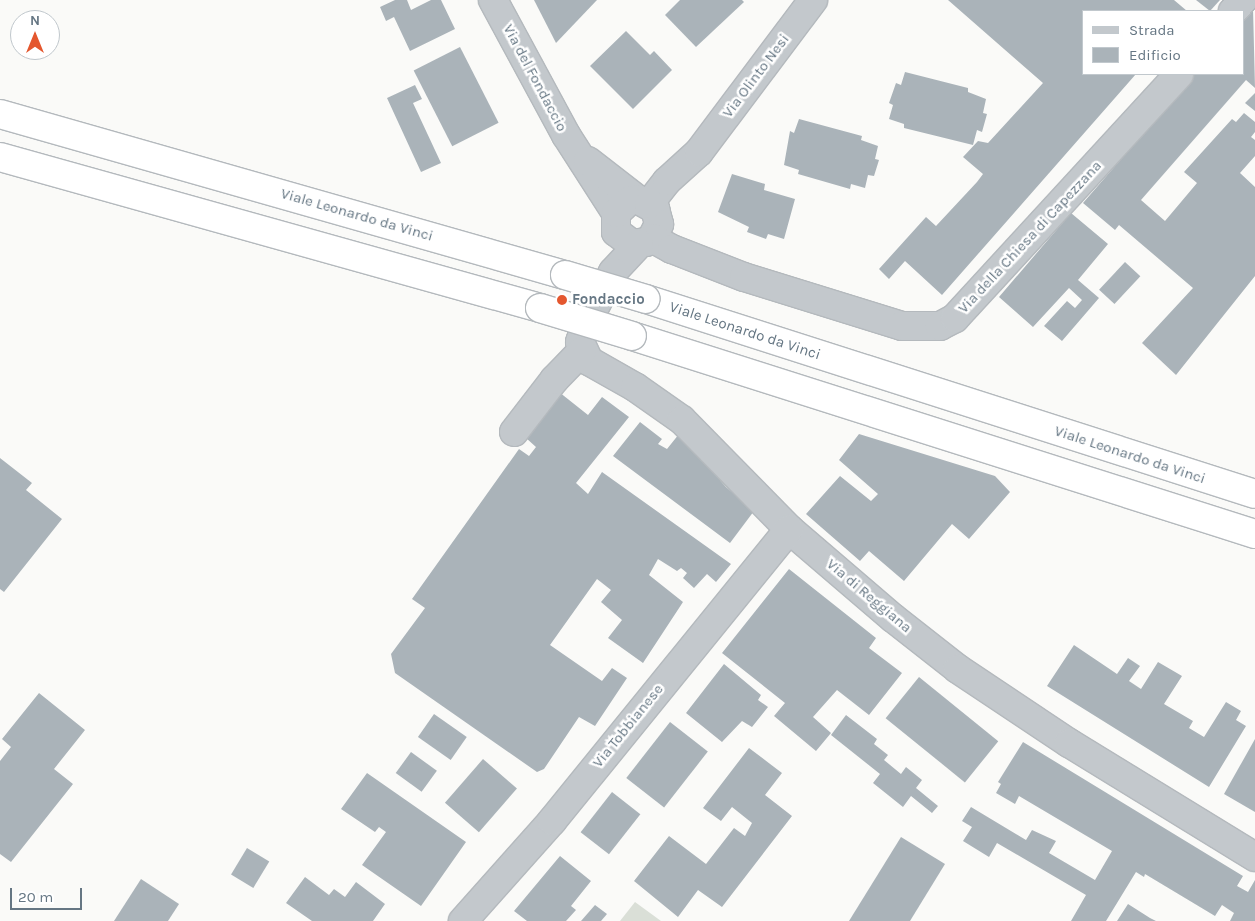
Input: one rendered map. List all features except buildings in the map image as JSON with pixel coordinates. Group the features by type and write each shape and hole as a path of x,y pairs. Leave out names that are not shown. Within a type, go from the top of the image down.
{"highway":[{"name":"Viale Leonardo da Vinci","path":"0,114 646,299 1255,494"},
{"path":"0,157 540,308 1255,534"}],"street":[{"name":"Via del Fondaccio","path":"493,0 578,154 638,221"},
{"name":"Via Olinto Nesi","path":"638,221 693,168 699,152 813,0"},
{"path":"1234,10 1242,0"},
{"name":"Via della Chiesa di Capezzana","path":"638,221 672,249 744,277 902,326 940,326 955,318 1177,75"},
{"path":"514,432 554,380 582,351 582,334 638,221"},
{"name":"Via di Reggiana","path":"582,351 589,361 635,386 682,420 789,528 893,618 990,691 1255,858"},
{"name":"Via Tobbianese","path":"463,921 552,821 789,528"}],"shaded area":[{"path":"635,902 661,921 620,921"}],"place":[{"name":"Fondaccio","path":"562,300"}]}
